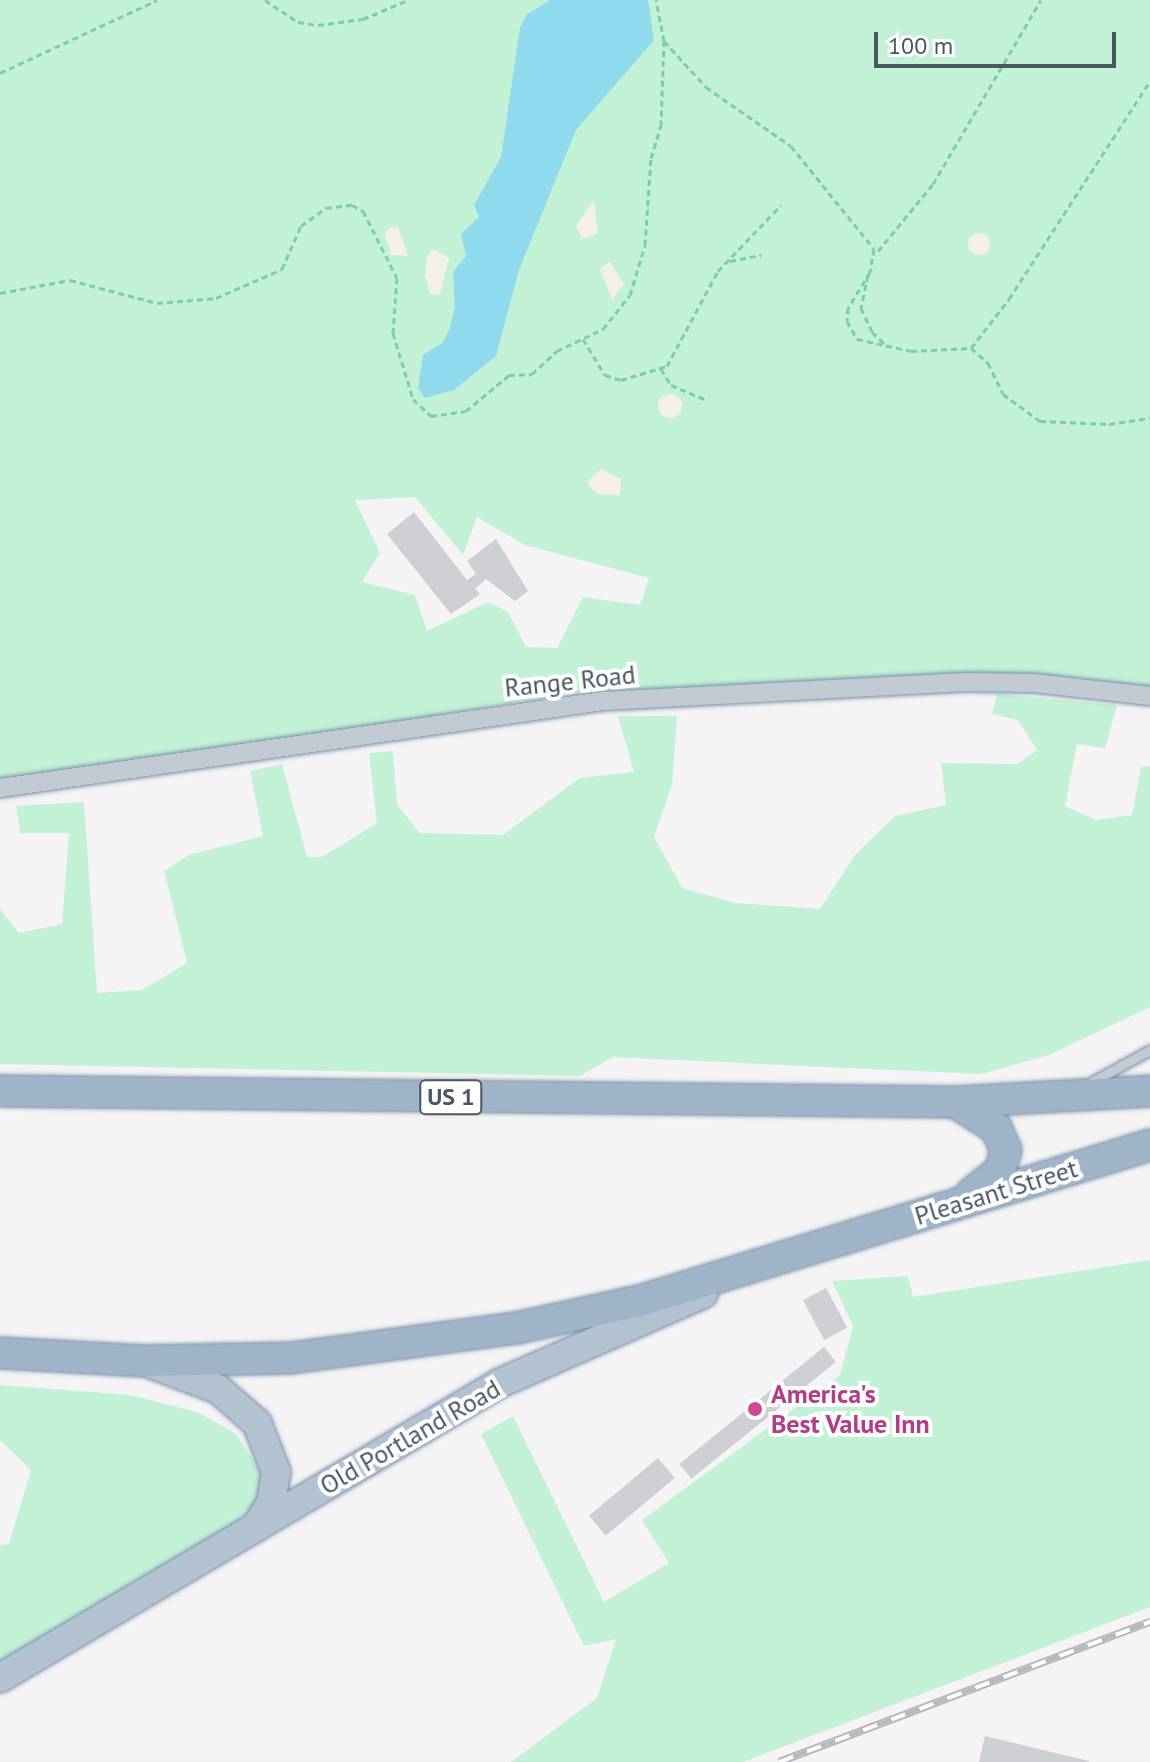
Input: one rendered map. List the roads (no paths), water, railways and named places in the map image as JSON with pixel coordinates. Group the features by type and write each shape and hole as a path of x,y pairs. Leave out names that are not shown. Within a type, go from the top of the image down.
{"highway":[{"name":"US 1","path":"0,1091 955,1102 1060,1099 1150,1091"},
{"path":"949,1206 993,1178 1006,1150 996,1128 955,1102"},
{"name":"Pleasant Street","path":"0,1353 145,1361 291,1358 461,1338 643,1300 1150,1145"}],"main road":[{"name":"Old Portland Road","path":"0,1678 552,1357 842,1240"},
{"path":"145,1361 218,1389 257,1423 276,1472 271,1503 256,1528"}],"street":[{"name":"Range Road","path":"0,788 603,701 966,682 1034,683 1150,696"}],"lane":[{"path":"1060,1099 1150,1050"}],"water":[{"path":"550,0 648,0 654,40 576,130 519,270 496,356 454,390 425,398 418,388 423,355 442,343 449,331 455,307 453,272 466,256 461,234 479,217 474,205 501,157 520,28 526,15"}],"railway":[{"path":"779,1762 1150,1622"}],"place":[{"name":"America's Best Value Inn","path":"755,1409"}]}
